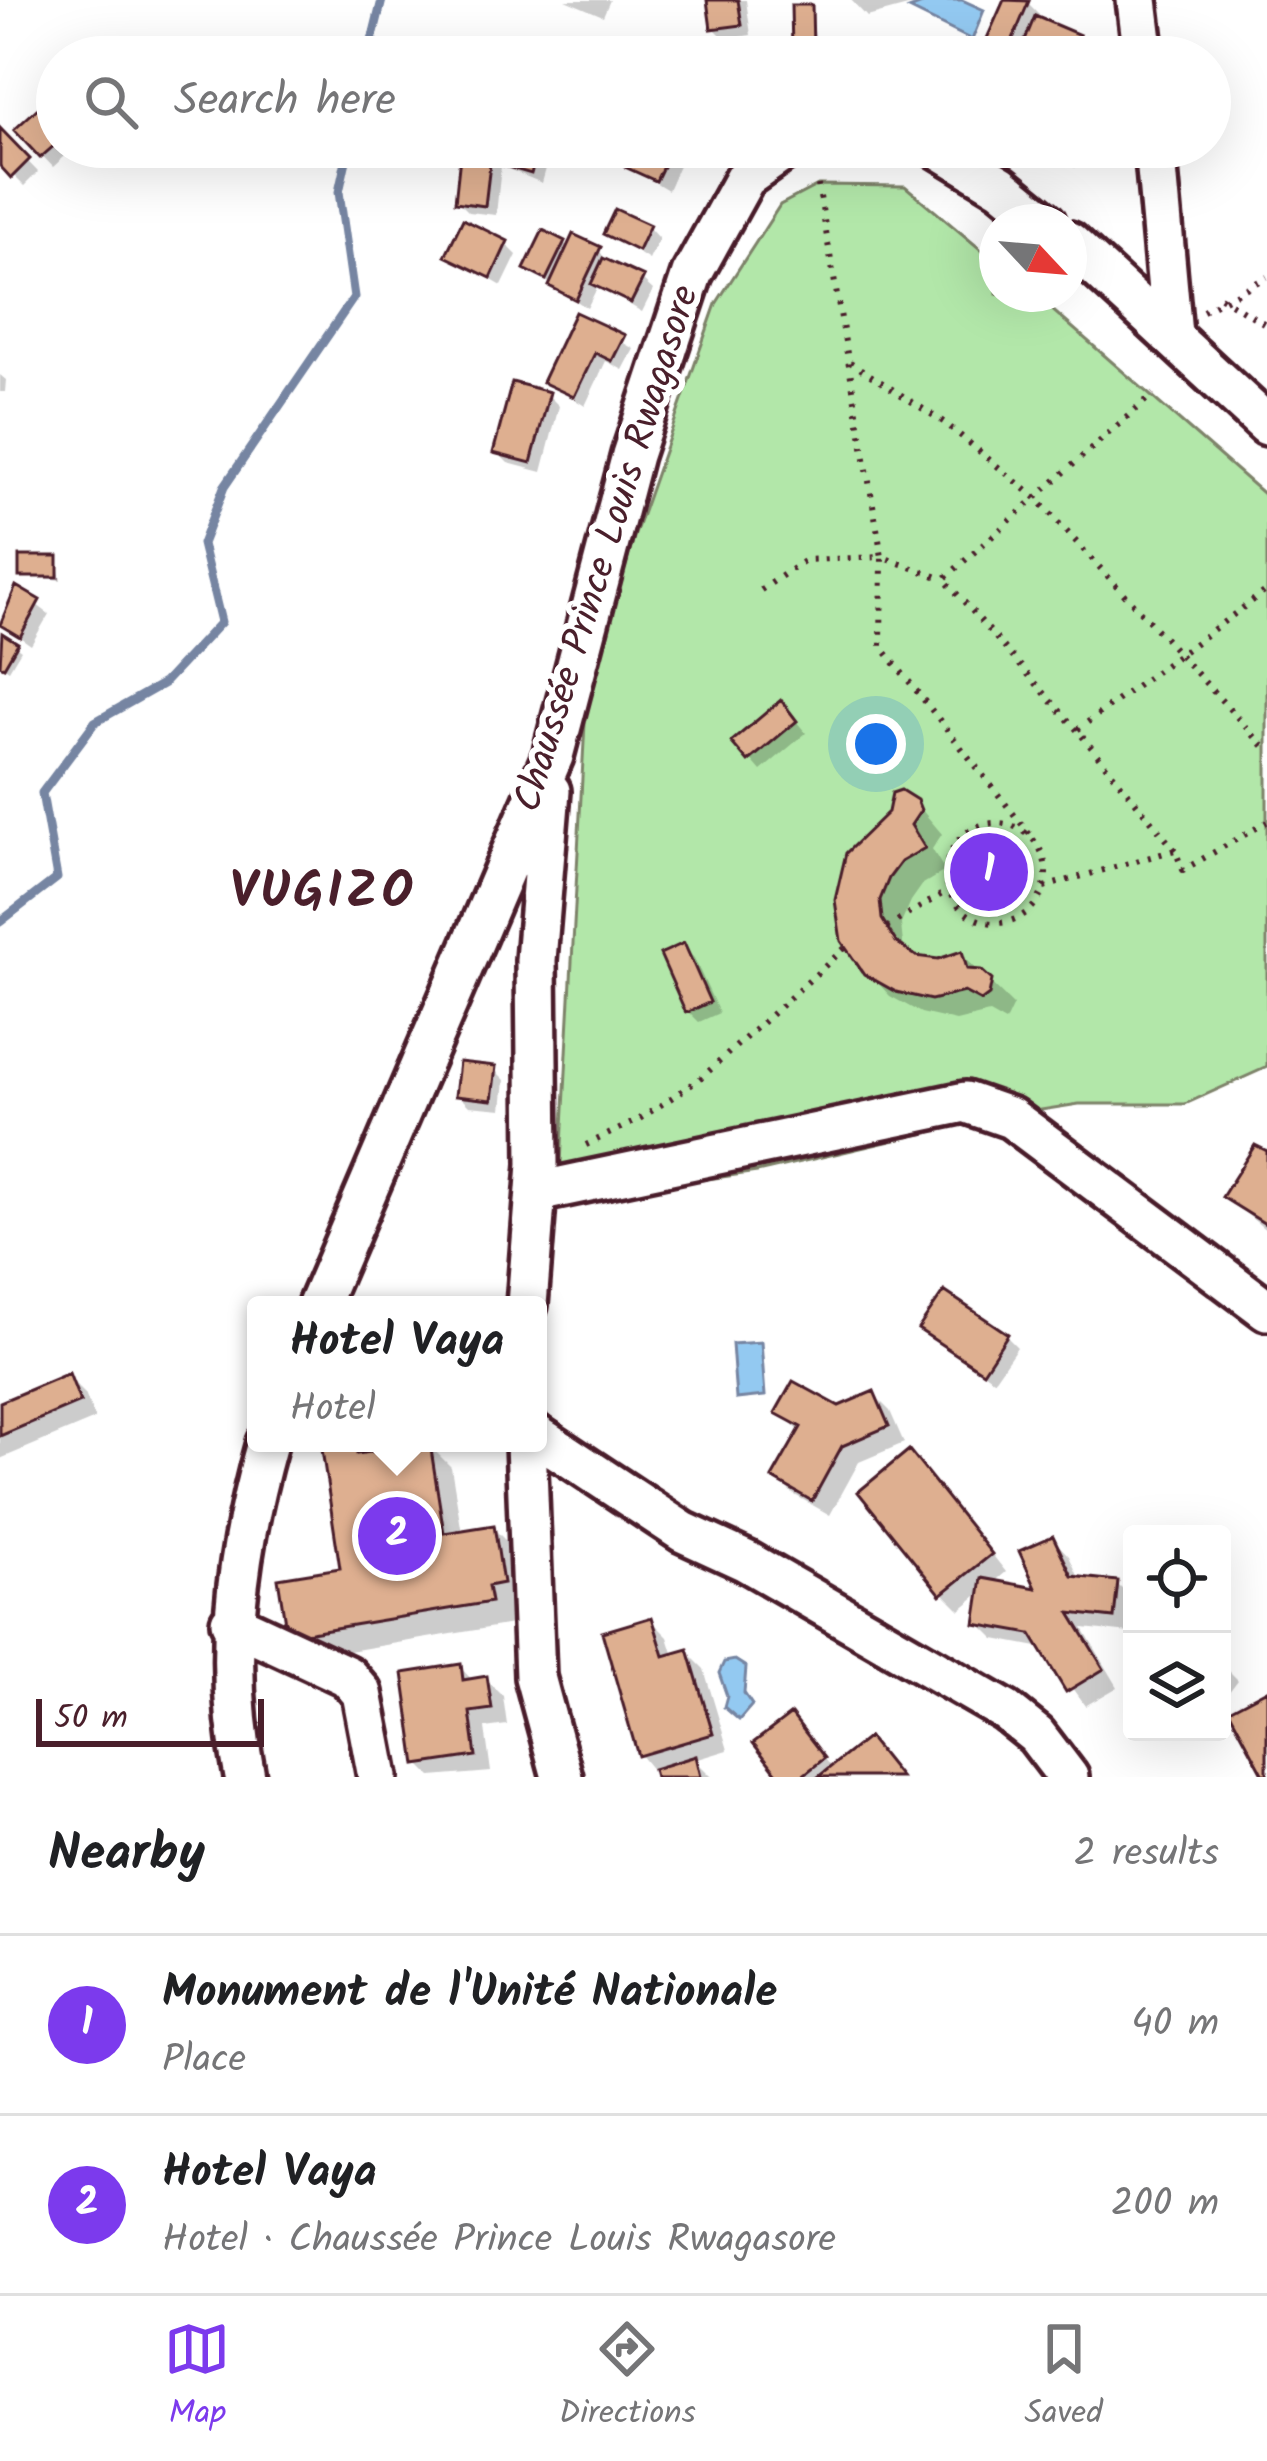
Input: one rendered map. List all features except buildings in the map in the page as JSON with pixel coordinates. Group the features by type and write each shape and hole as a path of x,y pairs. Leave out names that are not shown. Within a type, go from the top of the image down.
{"street":[{"path":"1137,0 1141,36"},
{"name":"Chaussée Prince Louis Rwagasore","path":"322,1296 553,756 620,494 692,274 745,178 760,168"},
{"path":"971,168 1023,204"},
{"path":"1157,168 1172,335"},
{"path":"1087,258 1267,425"},
{"path":"528,1296 538,1178 536,959 553,756"},
{"path":"538,1178 965,1102 1011,1118 1267,1310"},
{"path":"547,1442 683,1532 746,1561 1006,1711 1036,1735 1072,1776"},
{"path":"245,1777 231,1622 245,1523 265,1452"},
{"path":"526,1452 535,1677 562,1777"},
{"path":"231,1622 347,1676 362,1693 378,1777"}],"path":[{"path":"818,184 882,557 881,646 1035,841 1046,872 1044,887 1027,913 998,923 969,915 949,890 949,856 971,830 1005,824 1035,841"},
{"path":"1172,335 1220,297 1267,277"},
{"path":"1220,297 1267,326"},
{"path":"850,362 946,423 1036,498 1267,750"},
{"path":"944,579 1153,394"},
{"path":"761,590 805,560 882,557 944,579 1077,730 1175,850 1183,870 1267,822"},
{"path":"1077,730 1267,590"},
{"path":"1044,887 1175,850"},
{"path":"887,926 949,890"},
{"path":"538,1178 686,1090 845,948"}],"green space":[{"path":"818,185 905,186 979,248 979,312 1055,312 1267,497 1267,1067 1185,1104 1079,1104 990,1118 757,1172 559,1200 586,705 634,537 716,304 780,205"}],"water":[{"path":"932,0 962,0 984,10 974,36 964,36 909,9"},
{"path":"761,1342 765,1396 736,1399 732,1344"},
{"path":"735,1660 746,1667 744,1693 752,1705 739,1720 724,1707 727,1696 719,1673 724,1662"}],"waterway":[{"path":"373,36 382,0"},
{"path":"0,922 57,878 42,793 95,722 164,683 221,622 202,544 224,487 354,297 339,192 344,168"}],"place":[{"name":"Monument de l'Unité Nationale","path":"989,872"},
{"name":"Hotel Vaya","path":"397,1536"}],"district":[{"name":"VUGIZO","path":"323,893"}]}
